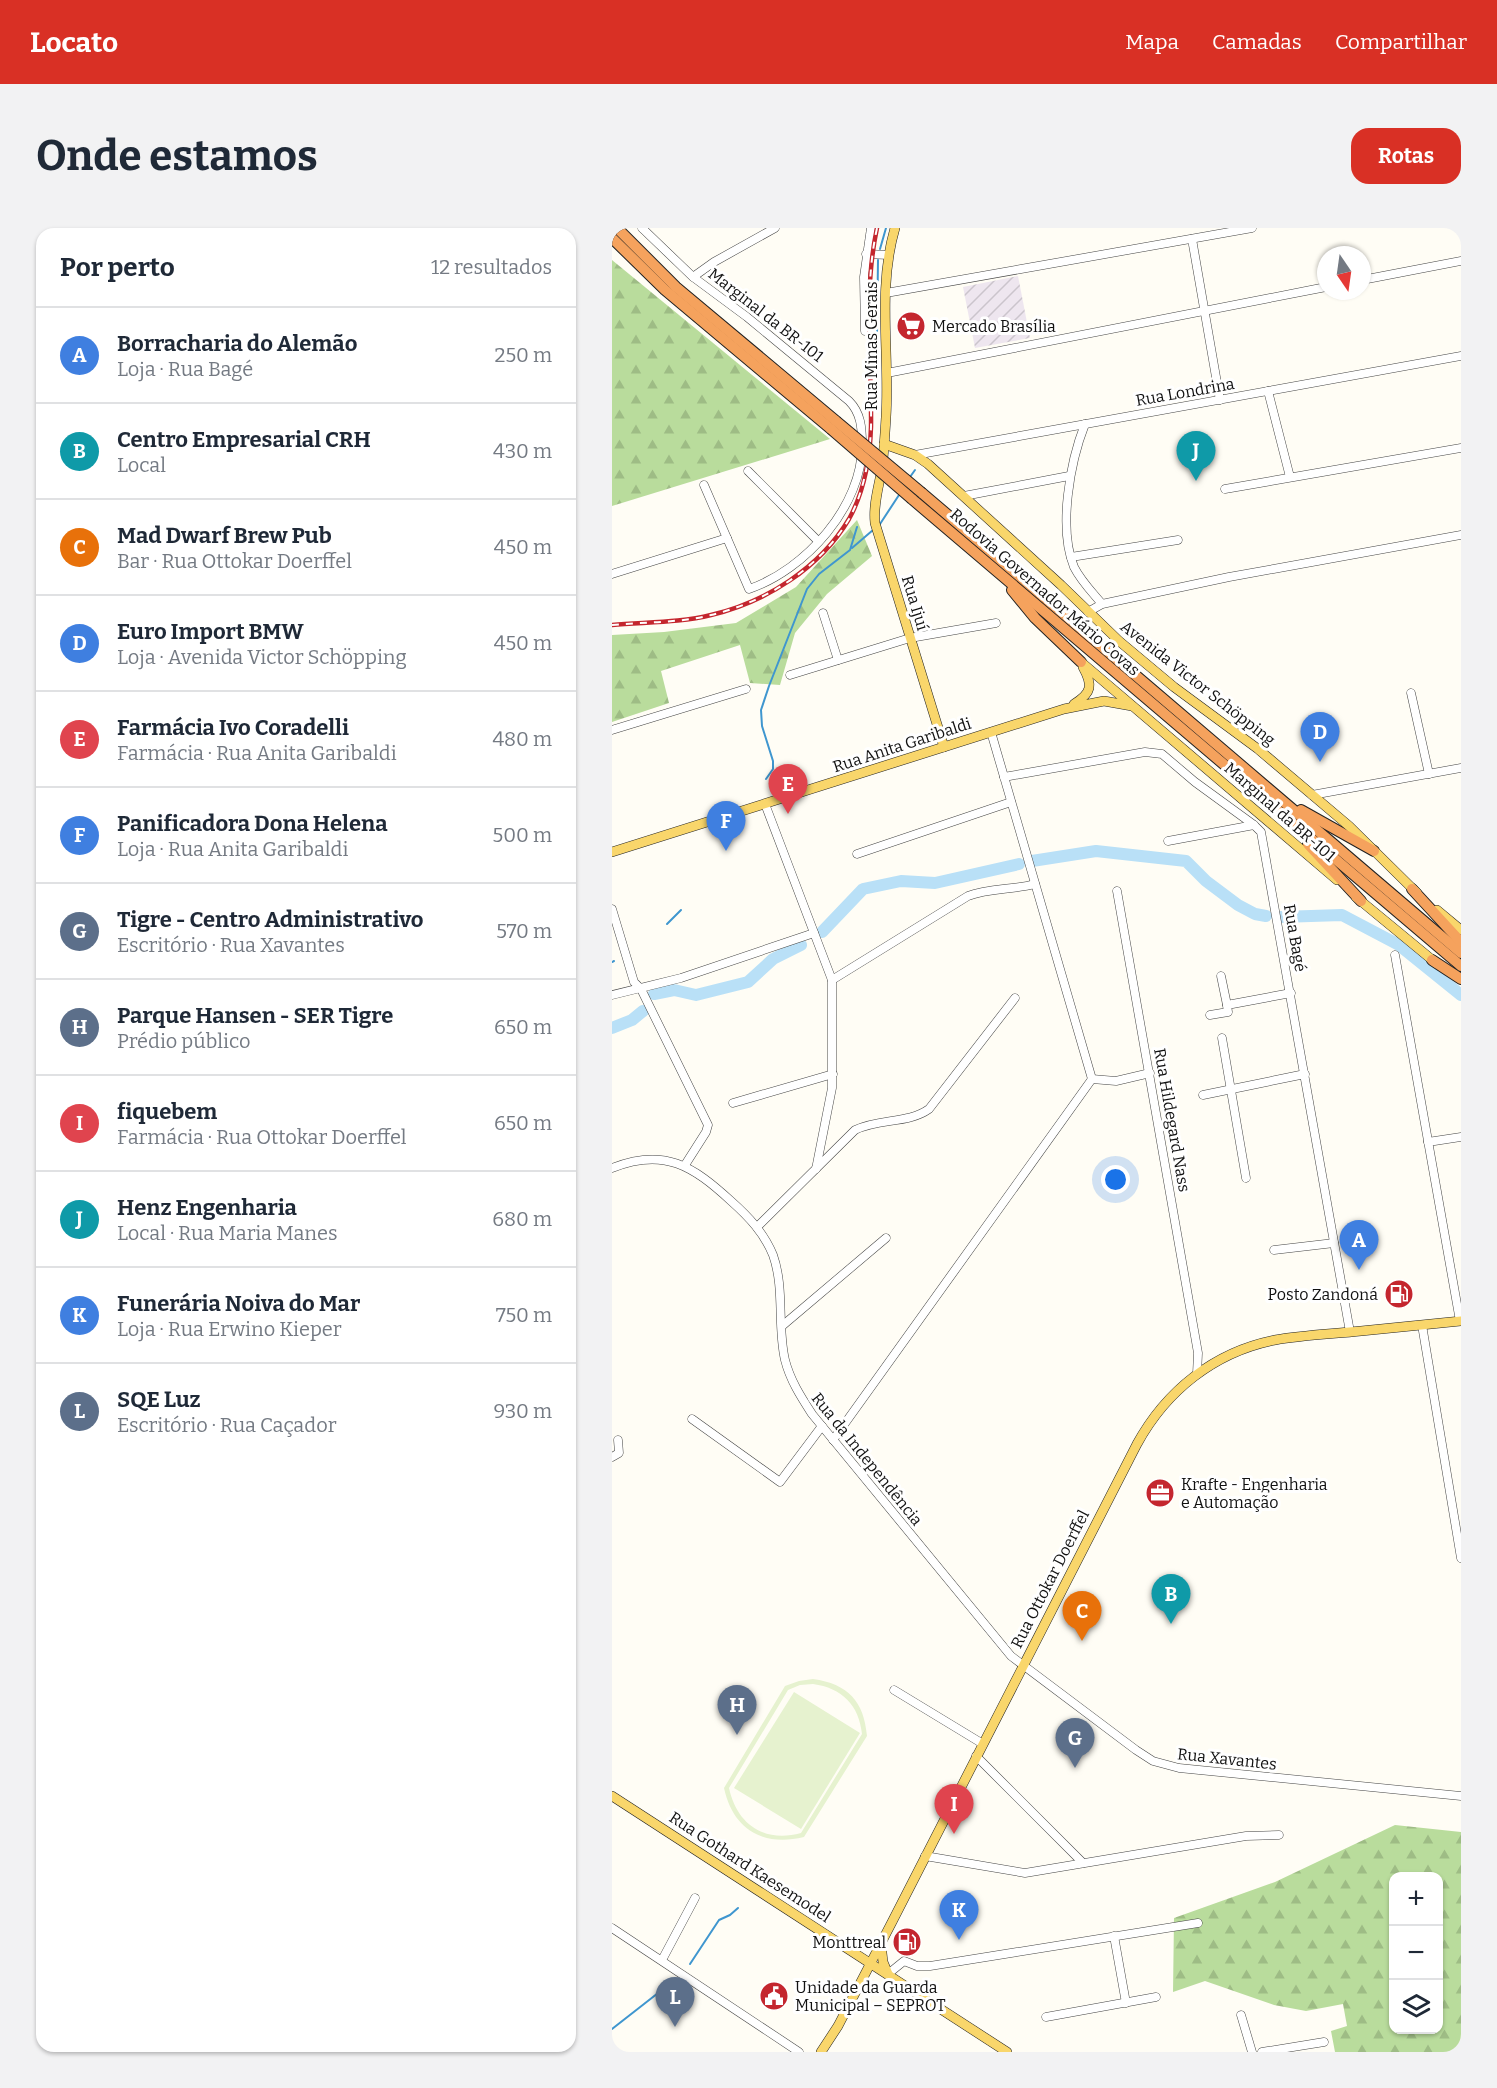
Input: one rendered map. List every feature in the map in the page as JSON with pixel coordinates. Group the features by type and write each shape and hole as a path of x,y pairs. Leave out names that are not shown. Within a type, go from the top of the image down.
{"highway":[{"name":"Rodovia Governador Mário Covas","path":"617,228 669,280 833,425 1277,803 1461,966"},
{"name":"Rodovia Governador Mário Covas","path":"612,238 665,290 833,425"},
{"name":"Rodovia Governador Mário Covas","path":"917,496 995,569 1461,953"},
{"path":"995,569 1035,618 1081,662"},
{"path":"1277,803 1374,850"},
{"path":"1277,803 1361,901"},
{"path":"1412,888 1461,942"},
{"path":"1432,960 1461,979"}],"main road":[{"name":"Rua Minas Gerais","path":"882,466 887,373 886,293 889,255 895,228"},
{"name":"Avenida Victor Schöpping","path":"884,444 915,455 928,464 1157,673 1249,741 1374,850 1412,888 1461,930"},
{"name":"Rua Ijuí","path":"882,466 875,506 875,523 944,747"},
{"name":"Marginal da BR-101","path":"1081,662 1461,984"},
{"name":"Rua Anita Garibaldi","path":"1064,709 1084,698 1089,691 1089,677 1081,662"},
{"name":"Rua Anita Garibaldi","path":"612,852 1064,709 1104,701 1132,706"},
{"name":"Rua Ottokar Doerffel","path":"821,2052 838,2026 871,1963 1145,1430 1162,1406 1197,1374 1247,1348 1272,1341 1460,1321"},
{"name":"Rua Gothard Kaesemodel","path":"612,1796 1007,2052"},
{"path":"881,1943 883,1962 888,1974"}],"street":[{"name":"Marginal da BR-101","path":"642,228 693,277 747,317 849,401 858,412 862,430 861,467 854,489 818,541"},
{"path":"693,277 714,262 775,228"},
{"path":"865,331 866,254 871,228"},
{"path":"886,293 1246,228"},
{"path":"1192,239 1220,400"},
{"path":"866,254 889,255"},
{"path":"1371,278 1461,261"},
{"path":"887,373 1317,289"},
{"name":"Rua Londrina","path":"915,455 1461,356"},
{"path":"1268,391 1290,477"},
{"path":"1085,424 1069,476 1068,537 1071,557 1080,578 1102,604"},
{"path":"1225,489 1461,450"},
{"path":"704,485 749,589 769,581 788,569 818,541 748,471"},
{"path":"963,496 1069,476"},
{"path":"1088,612 1102,604 1229,577 1461,535"},
{"path":"612,574 727,538"},
{"path":"1071,557 1178,540"},
{"path":"824,614 838,660"},
{"path":"790,675 910,638 996,623"},
{"path":"612,730 746,689"},
{"path":"1411,693 1429,774"},
{"path":"991,732 1092,1079"},
{"path":"1004,777 1156,752 1168,758 1195,782 1254,825"},
{"path":"1312,795 1461,768"},
{"path":"857,854 1011,802"},
{"path":"765,804 832,980 831,1100 816,1169"},
{"path":"1168,841 1254,825"},
{"name":"Rua Bagé","path":"1254,825 1263,837 1350,1332"},
{"path":"832,980 968,896 979,892 1008,890 1035,884"},
{"name":"Rua Hildegard Nass","path":"1117,891 1198,1353 1197,1374"},
{"path":"612,909 634,982 641,989 708,1125 685,1165"},
{"path":"612,995 694,975 814,933"},
{"path":"1395,955 1460,1321"},
{"path":"1210,1015 1228,1012 1221,976"},
{"path":"1227,1005 1291,993"},
{"path":"757,1227 855,1130 871,1124 921,1114 929,1109 1015,998"},
{"path":"1222,1038 1246,1178"},
{"path":"1092,1079 1116,1081 1150,1073"},
{"path":"733,1103 833,1074"},
{"path":"1203,1095 1305,1074"},
{"path":"833,1440 1092,1079"},
{"path":"1428,1142 1461,1137"},
{"name":"Rua da Independência","path":"612,1167 629,1161 647,1159 685,1165 714,1186 757,1227 768,1244 777,1273 785,1361 798,1392 833,1440 996,1640 1023,1665"},
{"path":"782,1326 886,1238"},
{"path":"1274,1250 1334,1243"},
{"path":"1422,1325 1461,1558"},
{"path":"1198,1353 1211,1365"},
{"path":"692,1419 780,1482 822,1426"},
{"path":"612,1457 619,1453 618,1440"},
{"name":"Rua Xavantes","path":"1023,1665 1137,1750 1153,1761 1169,1767 1461,1796"},
{"path":"894,1690 983,1744"},
{"path":"976,1756 1083,1863"},
{"path":"925,1856 1016,1872 1034,1872 1246,1836 1279,1835"},
{"path":"662,1960 695,1898"},
{"path":"888,1974 904,1961 917,1966 930,1966 1198,1923"},
{"path":"612,1928 799,2052"},
{"path":"1114,1936 1126,2003"},
{"path":"1046,2017 1156,1998"},
{"path":"1241,2014 1252,2052"},
{"path":"1262,2052 1324,2042"}],"shaded area":[{"path":"1018,276 1030,338 975,348 963,287"}],"green space":[{"path":"612,260 830,439 612,506"},
{"path":"857,520 872,556 827,594 795,633 780,685 750,683 740,645 661,671 669,703 612,722 612,635 664,632 736,623 796,587"},
{"path":"813,1679 825,1681 845,1690 858,1704 867,1736 804,1837 775,1839 763,1837 752,1832 734,1814 724,1788 785,1686","holes":["800,1685 823,1686 840,1694 853,1706 862,1734 801,1833 788,1835 765,1833 746,1821 733,1801 729,1788 788,1690"]},
{"path":"794,1692 860,1733 801,1829 734,1788"},
{"path":"1395,1825 1461,1832 1461,2052 1335,2052 1331,2031 1347,2026 1343,2004 1306,2011 1274,2005 1205,1981 1173,1992 1174,1918 1275,1882"}],"waterway":[{"path":"880,249 886,228"},
{"path":"876,404 878,260"},
{"path":"910,477 915,470"},
{"path":"880,524 899,495"},
{"path":"766,779 773,769 773,761 762,726 761,710 769,686 807,589 819,574 850,550 857,527"},
{"path":"852,548 873,530"},
{"path":"1032,861 1096,851 1186,861 1206,881 1238,905 1255,914 1266,916"},
{"path":"822,932 863,889 901,881 935,883 1019,864"},
{"path":"667,924 681,910"},
{"path":"1280,917 1342,915 1399,945 1461,995"},
{"path":"654,994 674,990 696,995 748,982 773,959 801,945"},
{"path":"612,1028 632,1020 643,1011"},
{"path":"690,1964 719,1920 738,1908"},
{"path":"612,2029 676,1979"}],"railway":[{"path":"612,625 699,618 732,609 771,592 790,580 823,553 837,537 854,509 862,486 869,450 871,427 869,302 877,228"}],"place":[{"name":"Mercado Brasília","path":"911,326"},
{"name":"Henz Engenharia","path":"1196,481"},
{"name":"Euro Import BMW","path":"1320,762"},
{"name":"Farmácia Ivo Coradelli","path":"788,814"},
{"name":"Panificadora Dona Helena","path":"726,851"},
{"name":"Borracharia do Alemão","path":"1359,1270"},
{"name":"Posto Zandoná","path":"1399,1294"},
{"name":"Krafte - Engenharia e Automação","path":"1160,1493"},
{"name":"Centro Empresarial CRH","path":"1171,1624"},
{"name":"Mad Dwarf Brew Pub","path":"1082,1641"},
{"name":"Parque Hansen - SER Tigre","path":"737,1735"},
{"name":"Tigre - Centro Administrativo","path":"1075,1768"},
{"name":"fiquebem","path":"954,1834"},
{"name":"Funerária Noiva do Mar","path":"959,1940"},
{"name":"Monttreal","path":"907,1942"},
{"name":"Unidade da Guarda Municipal – SEPROT","path":"774,1996"},
{"name":"SQE Luz","path":"675,2027"}]}
